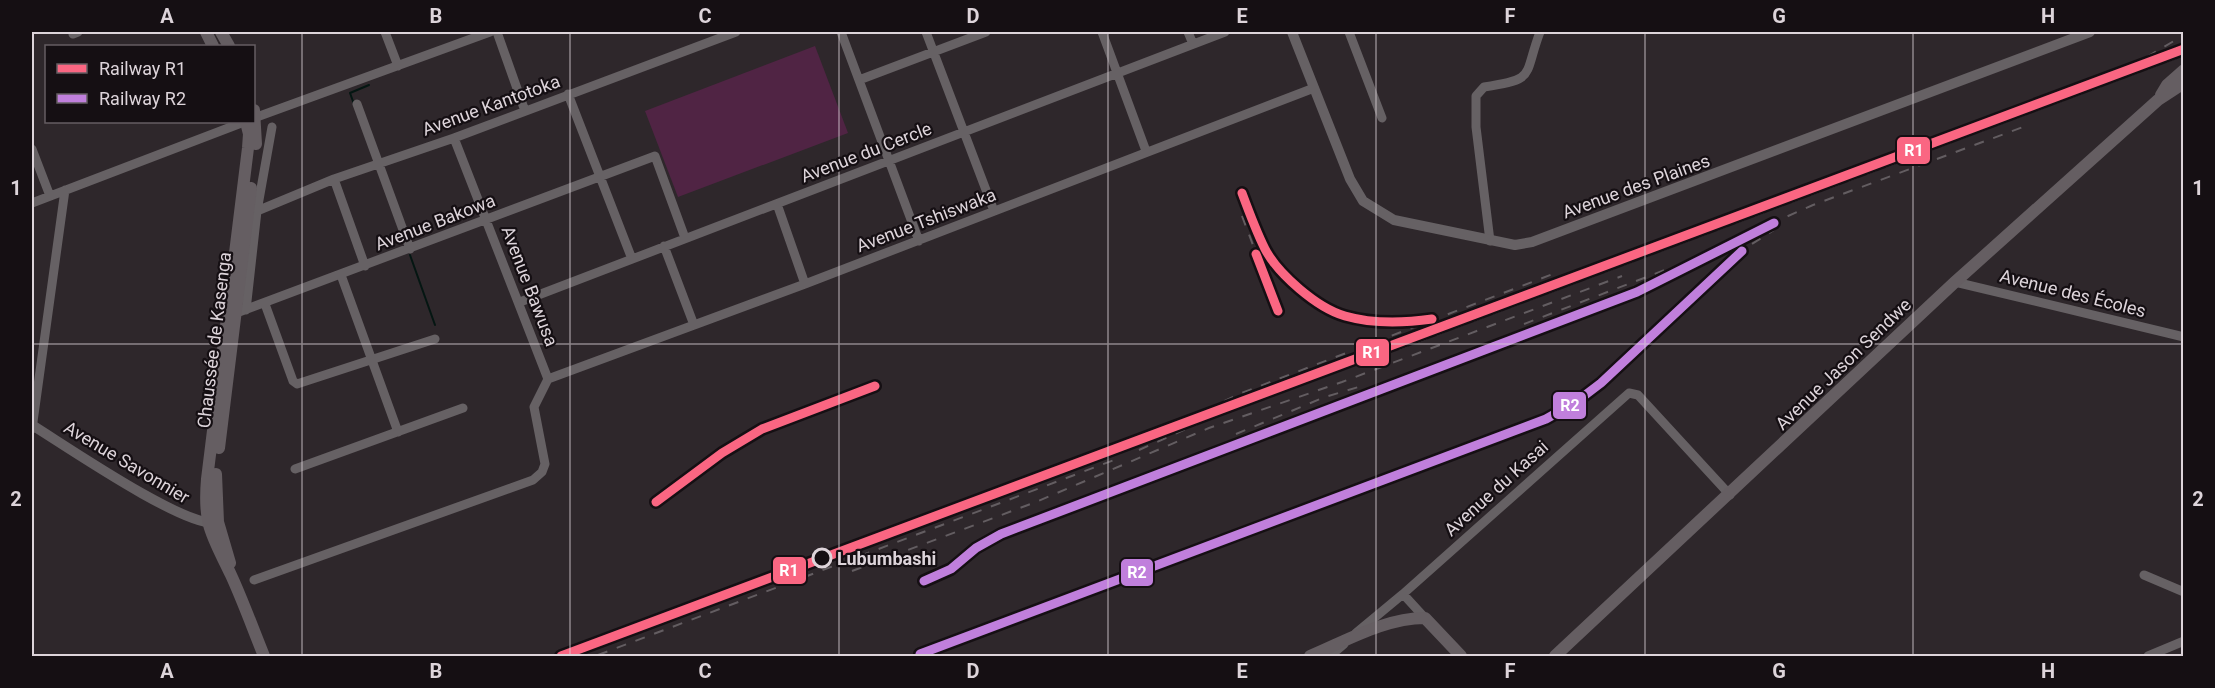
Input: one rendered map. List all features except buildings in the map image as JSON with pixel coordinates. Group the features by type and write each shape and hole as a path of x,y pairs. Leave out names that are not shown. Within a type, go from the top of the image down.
{"main road":[{"name":"Avenue Jason Sendwe","path":"2158,100 2167,86 2184,70"},
{"name":"Avenue Jason Sendwe","path":"1555,657 1955,282 2158,100 2184,83"},
{"name":"Chaussée de Kasenga","path":"252,123 256,149 215,479 213,523 215,546 230,573 264,657"},
{"path":"1310,657 1348,639 1399,621 1425,618 1461,657"}],"street":[{"path":"385,32 398,66"},
{"path":"255,116 490,32"},
{"path":"496,32 525,111"},
{"name":"Avenue Kantotoka","path":"257,212 334,179 454,138 736,32"},
{"path":"841,32 919,241"},
{"path":"926,32 993,211"},
{"path":"859,80 986,32"},
{"path":"1102,32 1146,151"},
{"path":"1188,32 1193,44"},
{"name":"Avenue du Cercle","path":"519,302 1225,32"},
{"name":"Avenue des Plaines","path":"1292,32 1350,179 1370,207 1394,220 1515,245 1532,242 2090,32"},
{"path":"1349,32 1382,118"},
{"path":"1490,241 1476,127 1476,96 1484,87 1517,82 1527,75 1540,32"},
{"name":"Avenue Tshiswaka","path":"548,379 919,241 1146,151 1314,88"},
{"path":"568,94 632,259"},
{"path":"357,104 410,249"},
{"path":"32,203 236,123"},
{"path":"236,313 272,127"},
{"name":"Avenue Bawusa","path":"454,138 548,379"},
{"path":"32,149 50,196"},
{"name":"Avenue Bakowa","path":"236,313 655,156 686,238"},
{"path":"334,179 365,266"},
{"path":"32,427 65,190"},
{"path":"777,204 805,284"},
{"path":"664,246 694,325"},
{"path":"341,275 398,432"},
{"name":"Avenue des Écoles","path":"1955,282 2184,337"},
{"path":"265,304 295,383 435,339"},
{"path":"254,580 533,480 542,472 545,464 534,407 548,379"},
{"name":"Avenue du Kasai","path":"1330,657 1629,393 1638,395 1730,495"},
{"path":"295,469 463,408"},
{"name":"Avenue Savonnier","path":"32,427 176,512 213,523"},
{"path":"2144,575 2184,592"},
{"path":"1404,594 1425,618"},
{"path":"2148,657 2184,641"}],"shaded area":[{"path":"815,46 848,133 678,197 645,111"}],"waterway":[{"path":"354,104 350,93 369,85"},
{"path":"410,255 435,325"}],"railway":[{"path":"2130,67 2184,35"},
{"path":"1284,385 1393,351 2184,55"},
{"path":"924,581 951,569 976,548 1001,534 1637,292 1743,236 1813,205 2023,127"},
{"path":"1242,193 1265,249 1277,268 1311,298 1331,309 1374,321 1397,323 1419,321"},
{"path":"1242,216 1278,311"},
{"path":"920,654 1546,419 1576,402 1601,383 1744,249 1774,230"},
{"path":"1524,324 1670,268"},
{"path":"1170,427 1239,394 1553,274"},
{"path":"852,571 1036,502 1209,428 1342,382 1622,276"},
{"path":"1236,434 1325,397 1365,385"},
{"path":"656,502 722,453 762,429 875,386"},
{"path":"1139,450 1197,424"},
{"path":"598,655 1114,460"}],"rail line":[{"name":"R1","path":"561,656 2184,49"},
{"name":"R1","path":"1242,193 1271,259 1299,289 1323,306 1345,316 1377,322 1432,319"},
{"name":"R2","path":"924,581 951,569 976,548 1001,534 1637,292 1774,223"},
{"name":"R2","path":"920,654 1546,419 1576,402 1601,383 1742,251"},
{"name":"R1","path":"1256,254 1278,311"},
{"name":"R1","path":"656,502 722,453 762,429 875,386"}],"place":[{"name":"Lubumbashi","path":"822,558"}]}
